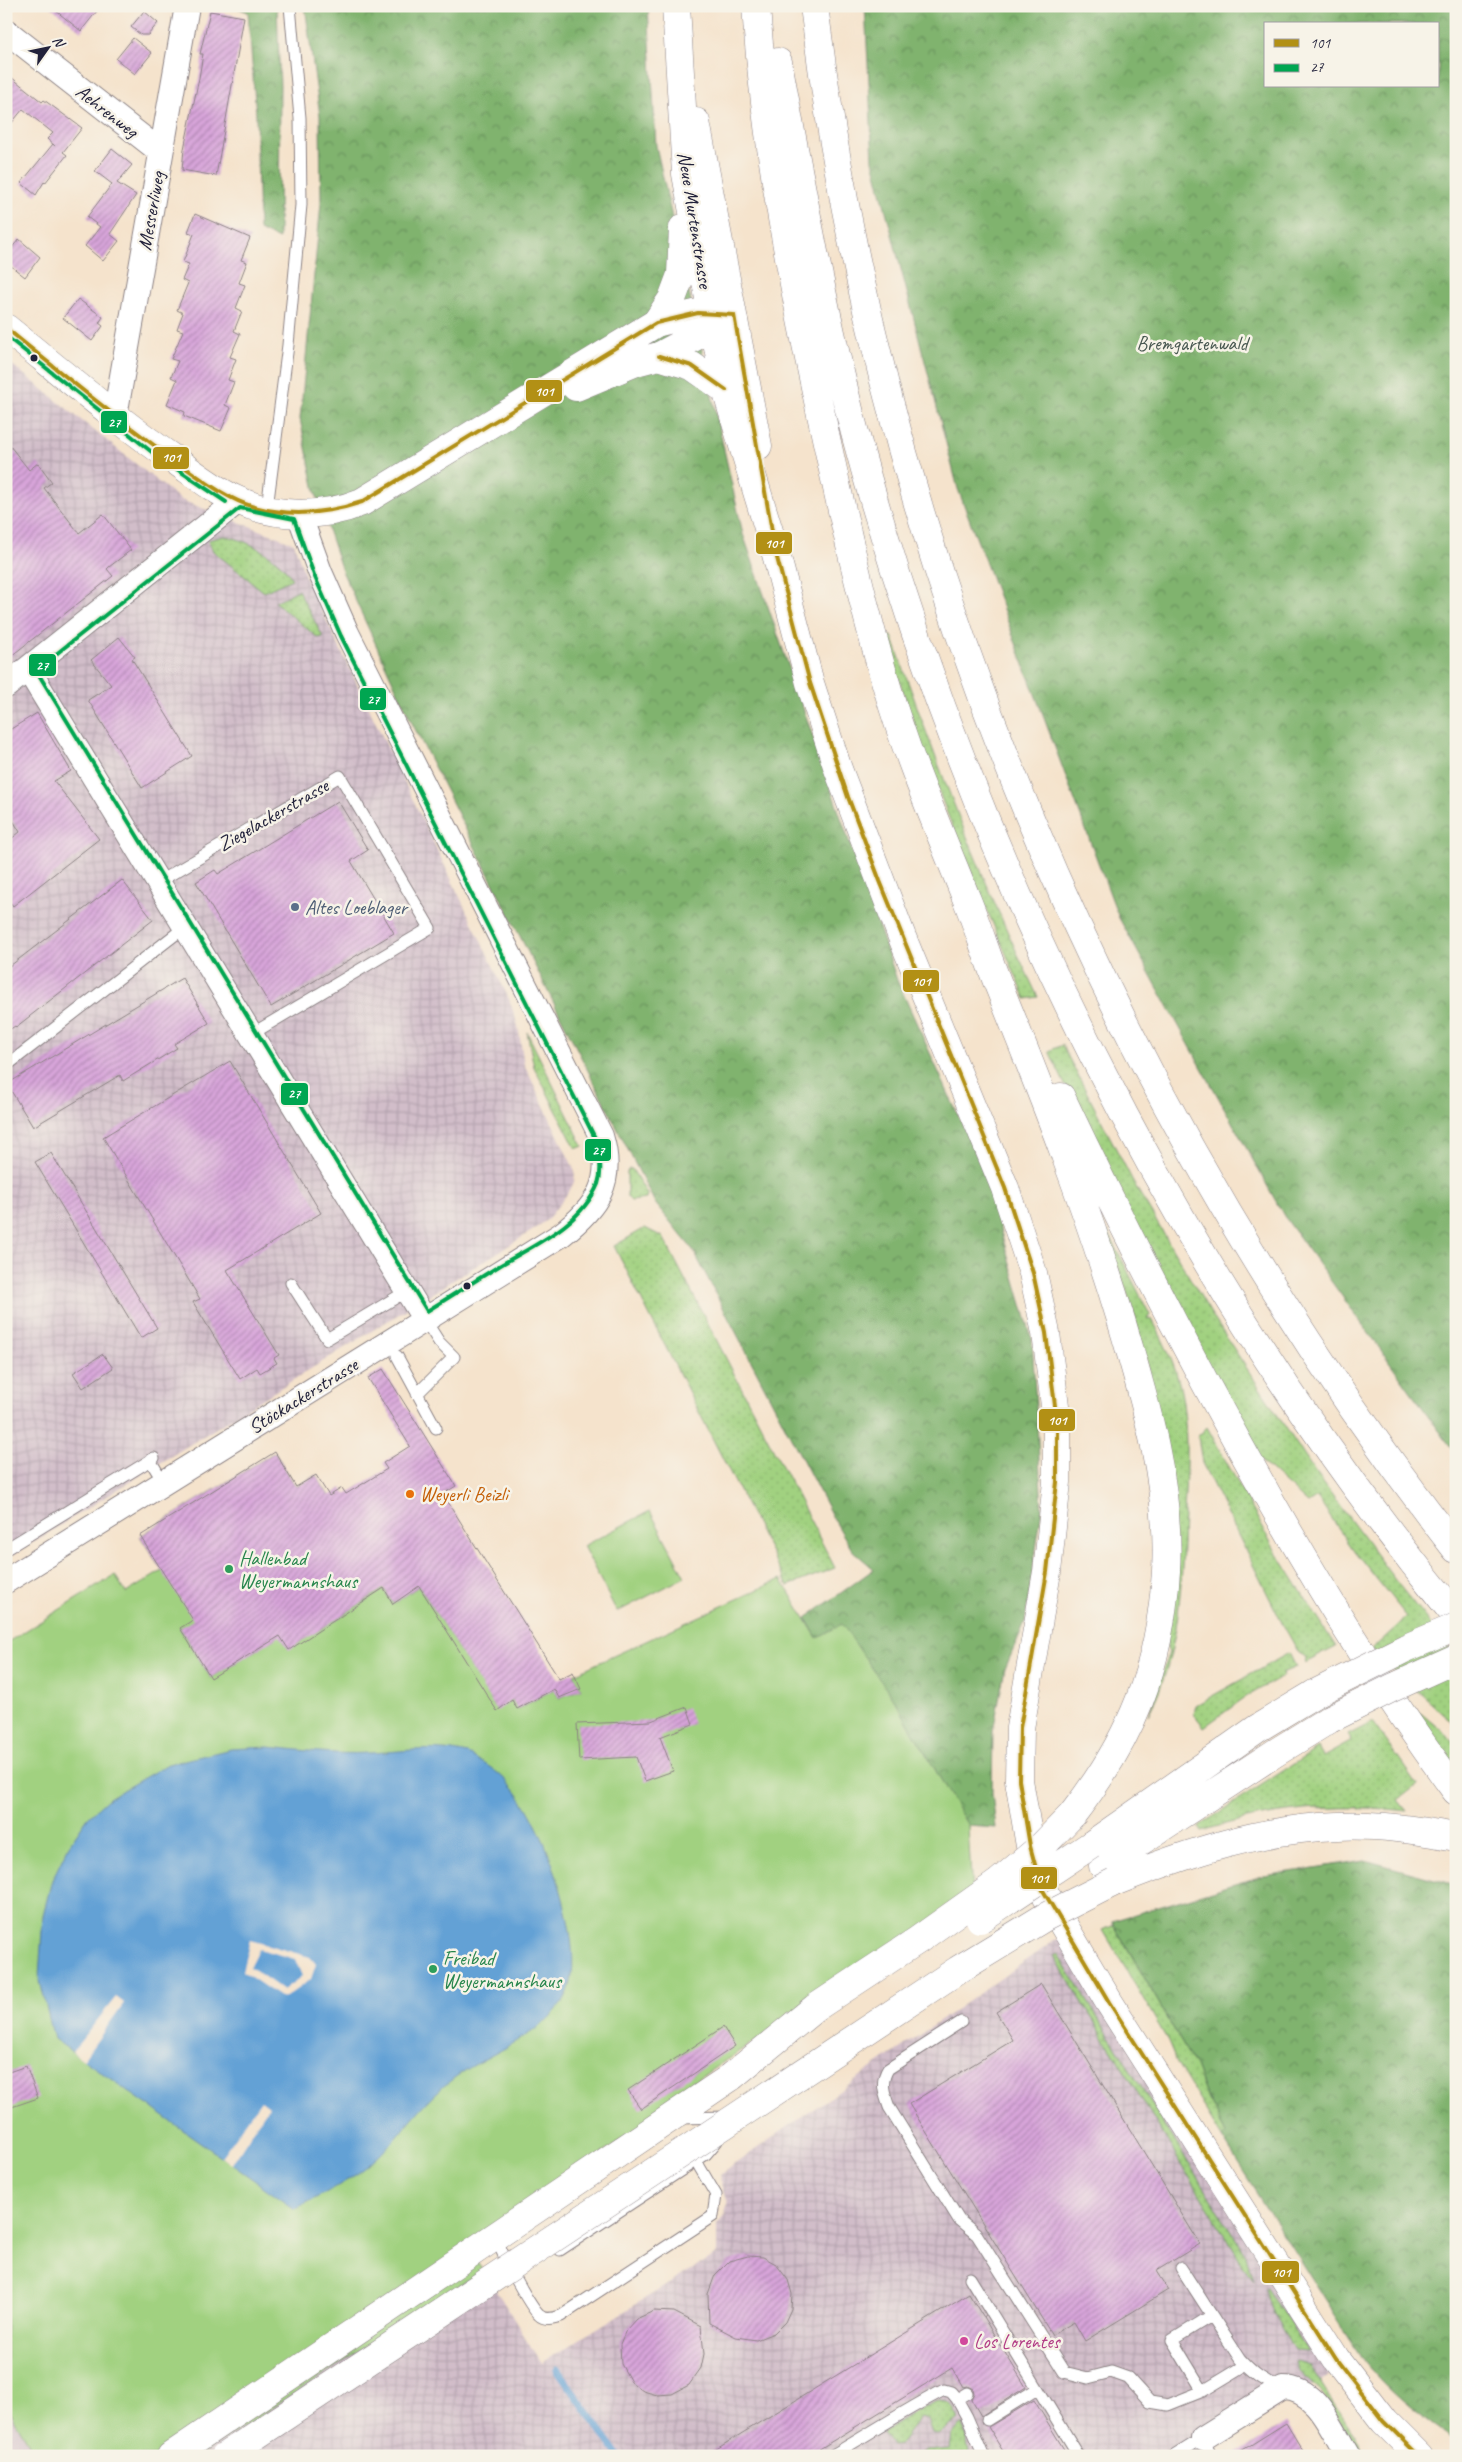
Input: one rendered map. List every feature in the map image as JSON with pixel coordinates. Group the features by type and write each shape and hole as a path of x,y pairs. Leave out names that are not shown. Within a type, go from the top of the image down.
{"main road":[{"path":"732,2077 814,2008 918,1940 998,1883 1042,1846 1072,1815 1108,1765 1130,1724 1145,1690 1156,1648 1163,1609 1166,1566 1165,1522 1160,1478 1144,1398 1096,1240 1047,1105 998,986 967,899 907,750 887,689 855,565 814,383 781,212 766,109 756,6"},
{"path":"768,6 812,249 856,435 919,641 952,733 1001,855 1100,1068 1189,1230 1253,1334 1321,1436 1404,1550 1456,1616"},
{"path":"814,6 852,240 878,356 909,473 970,662 1035,831 1085,942 1138,1050 1225,1209 1322,1363 1391,1463 1456,1549"},
{"name":"Neue Murtenstrasse","path":"677,17 686,174 776,554 810,683 838,769 902,937 1005,1188 1033,1273 1046,1333 1056,1414 1057,1482 1050,1553 1020,1728 1019,1780 1030,1846 1044,1902 1336,2359 1384,2421 1419,2456"},
{"name":"Neue Murtenstrasse","path":"677,17 719,319 726,390 776,554"},
{"path":"656,323 672,299 681,275 686,174"},
{"path":"6,328 115,416 194,474 238,501 299,514 326,513 362,502 508,415 656,323 685,315 719,319"},
{"path":"508,415 636,362 659,356 719,319"},
{"path":"659,356 692,366 726,390"},
{"path":"967,899 1009,981 1058,1091 1134,1249 1240,1447 1314,1577 1362,1656 1422,1745 1456,1791"},
{"path":"171,2456 732,2077 947,1940 1103,1864 1258,1728 1316,1693 1406,1648 1456,1627"},
{"path":"225,2456 1003,1935 1103,1864 1330,1719 1392,1688 1456,1660"},
{"path":"1103,1864 1162,1862 1219,1844 1278,1831 1340,1825 1410,1829 1456,1837"}],"street":[{"name":"Messerliweg","path":"115,416 187,6"},
{"name":"Aehrenweg","path":"6,31 161,152"},
{"path":"6,686 238,501"},
{"name":"Stöckackerstrasse","path":"6,1581 561,1235 576,1224 594,1203 601,1192 606,1174 601,1136 347,633 320,572 299,514"},
{"path":"28,669 425,1320"},
{"path":"1207,2447 1283,2388 1298,2389 1314,2402 1348,2456"}],"lane":[{"path":"267,508 288,344 301,205 300,118 290,6"},
{"name":"Ziegelackerstrasse","path":"158,882 340,776 430,928 250,1035"},
{"path":"6,1066 185,928"},
{"path":"291,1283 327,1339 407,1291"},
{"path":"417,1394 454,1357 439,1342 425,1320"},
{"path":"397,1356 436,1428"},
{"path":"6,1549 152,1459 164,1483"},
{"path":"550,2257 706,2154 737,2116 828,2051 863,2023 1003,1935"},
{"path":"961,2022 894,2064 883,2076 883,2085 889,2107 959,2220 977,2235 1064,2372 1088,2378 1111,2372 1128,2378 1150,2402 1168,2405 1203,2391 1246,2366"},
{"path":"696,2161 716,2195 713,2216 571,2310 550,2319 539,2315 521,2276 500,2251 498,2241 503,2234 678,2118 737,2116"},
{"path":"1181,2268 1211,2316 1246,2366 1267,2383 1283,2388"},
{"path":"970,2278 1016,2363 1037,2389 1079,2456"},
{"path":"1203,2391 1172,2340 1211,2316"},
{"path":"987,2420 1037,2389"},
{"path":"831,2456 876,2430 900,2413 944,2390 951,2392 957,2399 983,2454 981,2456"},
{"path":"957,2399 967,2393"},
{"path":"1174,2456 1207,2447"}],"shaded area":[{"path":"6,360 181,500 294,543 305,576 509,999 518,1026 524,1064 575,1171 574,1182 570,1190 548,1219 532,1231 6,1559"},
{"path":"1070,1930 1338,2369 1196,2456 199,2456 483,2269 541,2363 717,2254 717,2225 725,2215 728,2202 719,2175"},
{"path":"6,2404 37,2456 6,2456"}],"green space":[{"path":"233,6 277,6 280,87 279,239 259,230 256,115 248,12"},
{"path":"305,6 648,6 656,146 743,534 897,980 983,1170 1032,1339 1042,1509 1025,1622 1005,1669 993,1731 992,1793 996,1828 968,1826 898,1706 842,1625 817,1638 806,1618 874,1569 852,1550 832,1516 693,1250 655,1203 412,723 342,571 315,491 300,419 321,203 320,116"},
{"name":"Bremgartenwald","path":"865,6 1456,6 1456,1454 1284,1216 1119,918 958,489 873,161"},
{"path":"224,536 252,545 272,557 287,571 292,579 264,592 213,551 208,540"},
{"path":"298,590 323,637 318,638 275,602"},
{"path":"892,636 925,728 978,864 1038,997 1026,999 950,820 900,684 886,637"},
{"path":"527,1032 583,1146 576,1149 534,1067"},
{"path":"1062,1045 1136,1187 1213,1317 1315,1472 1395,1580 1456,1656 1456,1725 1371,1650 1407,1617 1355,1552 1317,1497 1308,1503 1254,1455 1094,1146 1049,1051"},
{"path":"629,1169 632,1169 647,1194 646,1199 631,1201 627,1197 627,1172"},
{"path":"645,1228 663,1237 835,1568 788,1586 614,1246"},
{"path":"1108,1232 1150,1315 1147,1320 1152,1319 1171,1360 1181,1392 1185,1417 1186,1472 1178,1617 1167,1667 1148,1715 1169,1652 1167,1649 1149,1369 1132,1307 1106,1233"},
{"path":"1207,1427 1275,1550 1336,1647 1305,1663 1306,1657 1299,1653 1282,1623 1202,1463 1198,1436"},
{"name":"Freibad Weyermannshaus","path":"275,1452 296,1487 316,1475 352,1533 180,1628 211,1678 280,1635 289,1649 384,1589 393,1604 419,1586 497,1710 512,1700 518,1709 554,1689 559,1698 581,1689 574,1674 781,1579 817,1638 842,1624 898,1706 968,1826 972,1894 673,2096 677,2103 466,2245 483,2270 199,2456 36,2456 6,2405 6,1643 115,1575 126,1593 162,1571 140,1536"},
{"path":"650,1511 685,1577 617,1612 583,1546"},
{"path":"1289,1653 1296,1667 1282,1673 1283,1676 1246,1697 1204,1727 1194,1714 1196,1705"},
{"path":"1410,1704 1456,1743 1456,1777"},
{"path":"1373,1722 1417,1785 1398,1800 1407,1811 1355,1808 1304,1810 1253,1818 1202,1831 1199,1826 1318,1748 1323,1757 1352,1741 1348,1735"},
{"path":"1365,1860 1456,1885 1456,2441 1408,2405 1386,2386 1365,2363 1222,2138 1226,2133 1208,2100 1195,2066 1112,1921 1258,1877"},
{"path":"1114,1925 1195,2066 1208,2100 1226,2133 1222,2138 1178,2065 1168,2041 1103,1930"},
{"path":"1058,1954 1246,2255 1253,2281 1054,1956"},
{"path":"1267,2288 1308,2352 1294,2351 1273,2313 1265,2289"},
{"path":"1295,2362 1310,2365 1368,2456 1361,2456 1321,2391 1298,2370"},
{"path":"937,2401 949,2404 959,2419 939,2434 933,2433 928,2420 920,2418 900,2444 892,2445 883,2434 904,2418"},
{"path":"963,2424 969,2453 965,2456 918,2456 925,2451 950,2449 952,2434"}],"water":[{"path":"268,1747 343,1753 418,1750 455,1751 472,1756 485,1764 505,1780 521,1798 544,1842 562,1895 573,1958 572,1977 568,1992 548,2020 517,2041 454,2078 433,2096 370,2164 338,2186 295,2209 54,2039 39,1977 43,1915 52,1880 69,1845 88,1817 109,1798 168,1764 231,1749"}],"pier":[{"path":"250,1940 310,1957 316,1964 311,1979 283,1999 242,1971","holes":["259,1949 295,1959 302,1976 283,1990 250,1967"]},
{"path":"116,1997 124,2003 83,2060 72,2052"},
{"path":"261,2100 269,2106 231,2165 221,2157"}],"building":[{"path":"50,6 101,6 81,31"},
{"path":"144,11 158,23 148,35 141,35 131,27"},
{"path":"210,11 244,17 216,176 182,170 184,149 203,54 200,54"},
{"path":"133,38 152,53 135,74 116,59"},
{"path":"6,73 42,102 44,100 82,128 63,152 67,155 44,182 36,195 21,183 53,144 47,139 53,133 23,109 6,130"},
{"path":"112,149 132,165 117,183 136,195 110,234 119,241 103,261 85,246 100,227 87,217 112,184 95,171"},
{"path":"195,214 250,238 241,260 247,262 239,283 245,285 236,308 242,311 234,331 240,334 230,357 236,359 228,380 234,382 225,405 231,408 221,431 184,416 185,412 167,404 177,380 171,377 178,361 171,359 183,331 177,329 183,313 177,310 188,283 182,280 189,264 183,262 194,234 188,232"},
{"path":"19,239 40,257 25,277 6,262 6,255"},
{"path":"78,299 103,317 99,323 103,326 92,341 63,318"},
{"path":"6,441 29,470 38,463 52,482 44,488 79,533 103,514 131,550 107,569 113,576 6,660"},
{"path":"119,637 135,657 132,659 192,756 142,788 88,700 111,685 91,660"},
{"path":"37,713 71,771 54,781 99,839 13,906 6,897 6,843 20,832 6,809 6,732"},
{"name":"Altes Loeblager","path":"338,801 368,850 351,861 394,933 271,1007 196,882 215,870 218,874"},
{"path":"122,880 153,920 16,1027 6,1032 6,969"},
{"path":"182,978 209,1023 174,1044 177,1048 123,1081 120,1075 33,1127 7,1084"},
{"path":"230,1061 321,1213 227,1270 279,1355 274,1358 277,1363 260,1373 257,1368 240,1379 193,1302 200,1299 103,1137"},
{"path":"51,1153 157,1328 141,1338 35,1162"},
{"path":"103,1354 113,1368 83,1388 73,1373"},
{"path":"383,1369 456,1486 443,1494 559,1679 573,1672 581,1689 559,1698 554,1689 517,1709 512,1700 497,1711 419,1586 393,1604 384,1588 289,1650 280,1636 211,1678 180,1628 193,1620 140,1536 275,1452 296,1487 316,1475 329,1496 342,1488 346,1494 387,1469 383,1463 410,1446 368,1378"},
{"path":"687,1707 693,1724 660,1737 673,1771 645,1781 636,1757 579,1760 577,1724 651,1721"},
{"path":"1041,1984 1200,2244 1156,2271 1168,2290 1085,2341 1074,2322 1052,2335 909,2104 1013,2040 996,2012"},
{"path":"723,2027 735,2046 641,2109 628,2090"},
{"path":"26,2066 38,2098 6,2109 6,2073"},
{"path":"748,2256 763,2257 776,2264 788,2280 792,2294 791,2309 785,2322 774,2333 756,2340 736,2337 709,2323 708,2294 715,2275 729,2261"},
{"path":"969,2294 1026,2387 981,2416 971,2399 974,2393 973,2389 967,2386 963,2387 952,2368 808,2456 705,2456"},
{"path":"654,2311 674,2312 701,2326 704,2354 701,2368 689,2385 672,2394 657,2395 643,2391 631,2382 621,2364 620,2344 626,2330 636,2319"},
{"path":"1034,2400 1068,2456 1006,2456 988,2427"},
{"path":"1286,2423 1306,2456 1233,2456"}],"waterway":[{"path":"557,2369 619,2456"}],"transit line":[{"name":"101","path":"6,328 131,428 222,493 254,507 281,512 308,513 362,502 656,323 698,313 734,315"},
{"name":"101","path":"734,315 776,554 810,683 848,797 880,881 1005,1188 1033,1273 1046,1333 1057,1422 1057,1482 1047,1572 1020,1728 1019,1780 1030,1846 1041,1887 1109,2002 1336,2359 1384,2421 1419,2456"},
{"name":"27","path":"6,336 153,453 226,502"},
{"name":"101","path":"659,356 692,366 726,390"},
{"name":"27","path":"240,508 294,519 314,575 341,636 595,1138 598,1149 600,1161 598,1184 580,1211 541,1242 427,1311 36,670 240,508"}],"place":[{"name":"Altes Loeblager","path":"295,907"},
{"name":"Weyerli Beizli","path":"410,1494"},
{"name":"Hallenbad Weyermannshaus","path":"229,1569"},
{"name":"Freibad Weyermannshaus","path":"433,1969"},
{"name":"Los Lorentes","path":"964,2341"}]}
